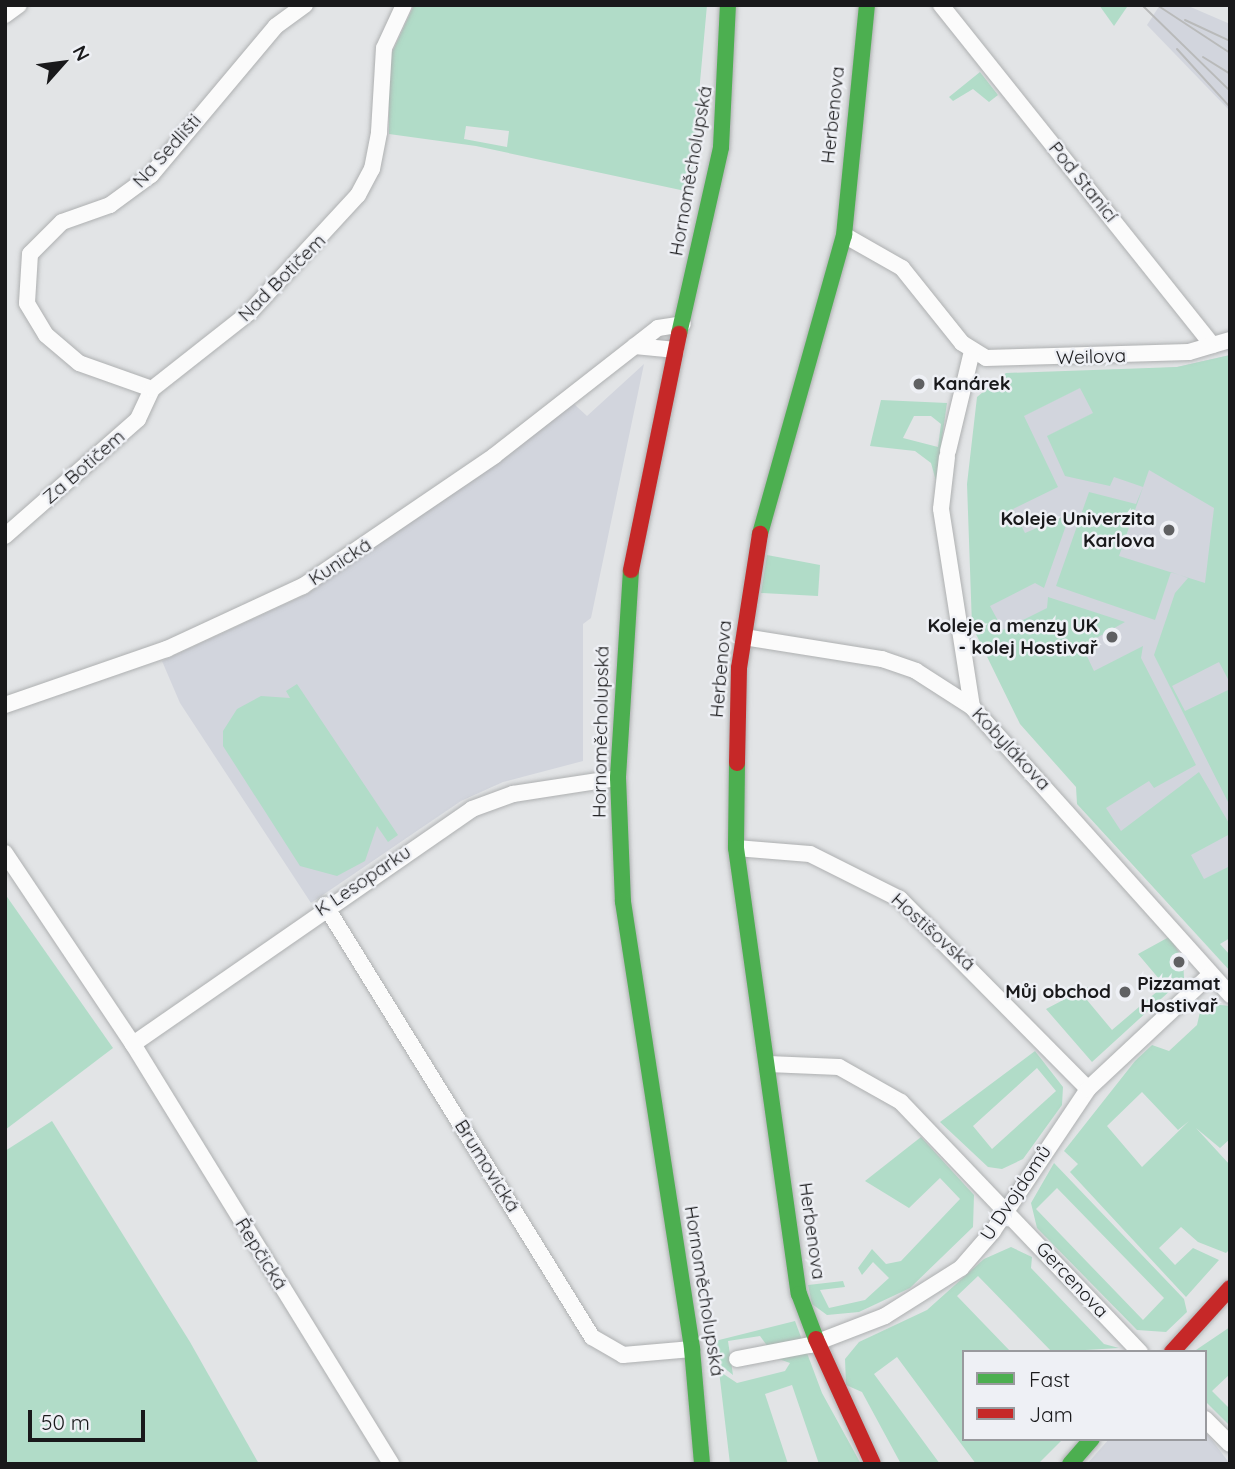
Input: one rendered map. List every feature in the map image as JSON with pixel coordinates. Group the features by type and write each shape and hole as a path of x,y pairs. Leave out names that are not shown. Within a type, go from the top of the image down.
{"street":[{"path":"5,15 19,5"},
{"name":"Na Sedlišti","path":"152,389 79,363 34,320 24,285 38,242 62,222 133,191 276,26 305,5"},
{"name":"Nad Botičem","path":"152,389 250,312 358,195 372,169 379,132 384,48 404,5"},
{"name":"Hornoměcholupská","path":"702,1464 692,1349 624,902 618,778 636,530 721,147 728,5"},
{"name":"Herbenova","path":"867,5 844,235 764,520 744,636 736,848 800,1294 820,1341 836,1395 873,1464"},
{"name":"Pod Stanicí","path":"941,5 1212,345"},
{"path":"844,235 902,268 972,351 947,454 941,509 969,705"},
{"name":"Kunická","path":"5,705 167,649 303,586 494,456 658,328 682,324"},
{"path":"1212,345 1230,340"},
{"name":"Weilova","path":"972,351 999,361 1134,355 1212,345"},
{"path":"635,346 676,350"},
{"name":"Za Botičem","path":"5,536 138,419 152,389"},
{"name":"Kobylákova","path":"744,636 882,659 916,671 969,705 1230,995"},
{"name":"K Lesoparku","path":"133,1044 325,905 485,803 618,778"},
{"name":"Hostišovská","path":"736,848 810,853 900,899 1088,1089"},
{"path":"5,853 133,1044"},
{"name":"Brumovická","path":"325,905 592,1337 623,1354 692,1349"},
{"name":"U Dvojdomů","path":"737,1359 820,1341 885,1316 947,1279 993,1231 1004,1207 1088,1089 1211,974"},
{"name":"Řepčická","path":"133,1044 391,1464"},
{"name":"Gercenova","path":"768,1064 821,1063 877,1085 933,1130 1138,1350"},
{"path":"1174,1350 1230,1287"},
{"path":"1207,1421 1230,1444"},
{"path":"1070,1464 1090,1441"}],"shaded area":[{"path":"1160,5 1186,5 1230,24 1230,111 1147,25"},
{"name":"Koleje a menzy UK - kolej Hostivař","path":"1230,355 1230,916 1151,879 987,623 1021,377 1177,367"},
{"path":"644,364 591,618 583,624 583,761 503,782 461,801 311,903 180,703 162,661 307,594 574,404 587,416"},
{"path":"1207,1434 1230,1464 1087,1464 1107,1441 1207,1441"}],"green space":[{"path":"414,5 707,5 690,192 476,146 389,134 389,59","holes":["466,126 509,131 507,147 464,139"]},
{"path":"1099,5 1125,5 1127,7 1114,26"},
{"path":"980,72 998,95 989,102 973,89 953,101 949,97"},
{"name":"Koleje a menzy UK - kolej Hostivař","path":"1230,355 1230,683 1219,662 1172,686 1185,711 1230,689 1230,806 1154,655 1175,593 1188,578 1179,575 1205,583 1214,508 1149,470 1119,556 1171,572 1155,620 1056,586 1089,492 1136,504 1143,487 1114,477 1110,486 1065,476 1047,436 1093,413 1080,388 1024,416 1058,487 1013,509 1025,533 1070,514 1044,588 1035,583 990,606 1003,630 1047,608 1048,597 1125,622 1082,646 1094,671 1143,646 1141,658 1196,765 1154,788 1149,781 1106,808 1121,831 1199,772 1230,825 1230,834 1191,855 1204,879 1230,866 1230,938 1220,944 1230,955 1230,971 1077,804 1076,787 1020,724 972,626 967,484 977,397 1006,373 1177,367"},
{"path":"881,400 947,403 936,481 931,463 915,451 870,446","holes":["914,416 931,416 941,424 938,447 903,438"]},
{"path":"767,555 820,565 818,596 761,593"},
{"path":"297,684 398,835 388,842 377,826 365,861 337,876 300,866 223,746 223,731 237,709 261,696 290,698 286,691"},
{"path":"5,894 113,1048 5,1130"},
{"path":"1169,937 1183,958 1184,978 1092,1062 1046,1009 1088,987 1093,993 1087,1000 1112,1030 1173,978 1160,980 1138,954"},
{"path":"1202,1003 1230,1006 1230,1139 1220,1148 1196,1128 1230,1165 1230,1249 1226,1253 1198,1242 1181,1227 1159,1248 1175,1265 1193,1248 1219,1260 1186,1297 1070,1172 1078,1164 1064,1151 1135,1061 1152,1045 1169,1051 1197,1025","holes":["1142,1092 1178,1130 1189,1121 1142,1167 1107,1126"]},
{"path":"1035,1051 1063,1087 1062,1105 1023,1159 1002,1169 988,1167 940,1122","holes":["1037,1068 1056,1091 992,1149 973,1126"]},
{"path":"52,1121 190,1342 259,1464 5,1464 5,1151"},
{"path":"921,1137 974,1195 973,1227 910,1288 859,1312 827,1315 812,1304 808,1285 843,1281 845,1287 820,1290 829,1308 865,1300 889,1278 873,1262 862,1275 858,1268 872,1249 886,1264 901,1261 960,1199 940,1178 909,1208 865,1181"},
{"path":"1054,1163 1184,1299 1187,1312 1166,1332 1137,1330 1037,1228 1031,1203","holes":["1057,1188 1164,1298 1143,1320 1036,1209"]},
{"path":"1011,1247 1032,1257 1031,1268 1104,1344 1119,1348 1050,1350 978,1276 957,1296 1009,1350 962,1350 962,1441 1061,1441 1038,1464 976,1464 897,1357 874,1374 940,1464 901,1464 862,1392 846,1385 845,1359 859,1342 927,1310 984,1259"},
{"path":"795,1321 822,1393 861,1464 819,1464 792,1385 765,1394 788,1464 730,1464 719,1371 737,1383 785,1371 790,1363 776,1358 760,1336 728,1341 733,1375 718,1363 715,1341"},
{"path":"1230,1327 1230,1374 1212,1391 1230,1409 1230,1426 1207,1403 1207,1350 1196,1350"}],"tram line":[{"path":"1142,5 1230,91"},
{"path":"1157,5 1230,53"},
{"path":"1185,20 1230,41"},
{"path":"1177,49 1230,107"},
{"path":"1203,57 1230,74"}],"traffic: fast":[{"path":"679,334 721,147 728,5"},
{"path":"760,534 844,235 867,5"},
{"path":"631,570 618,778 623,902 692,1349 702,1464"},
{"path":"737,763 736,848 799,1294 816,1339"},
{"path":"1070,1464 1090,1441"}],"traffic: jam":[{"path":"631,570 679,334"},
{"path":"737,763 739,668 760,534"},
{"path":"1174,1350 1230,1288"},
{"path":"816,1339 873,1464"}],"place":[{"name":"Kanárek","path":"919,384"},
{"name":"Koleje Univerzita Karlova","path":"1169,530"},
{"name":"Koleje a menzy UK - kolej Hostivař","path":"1112,637"},
{"name":"Pizzamat Hostivař","path":"1179,962"},
{"name":"Můj obchod","path":"1125,992"}]}
